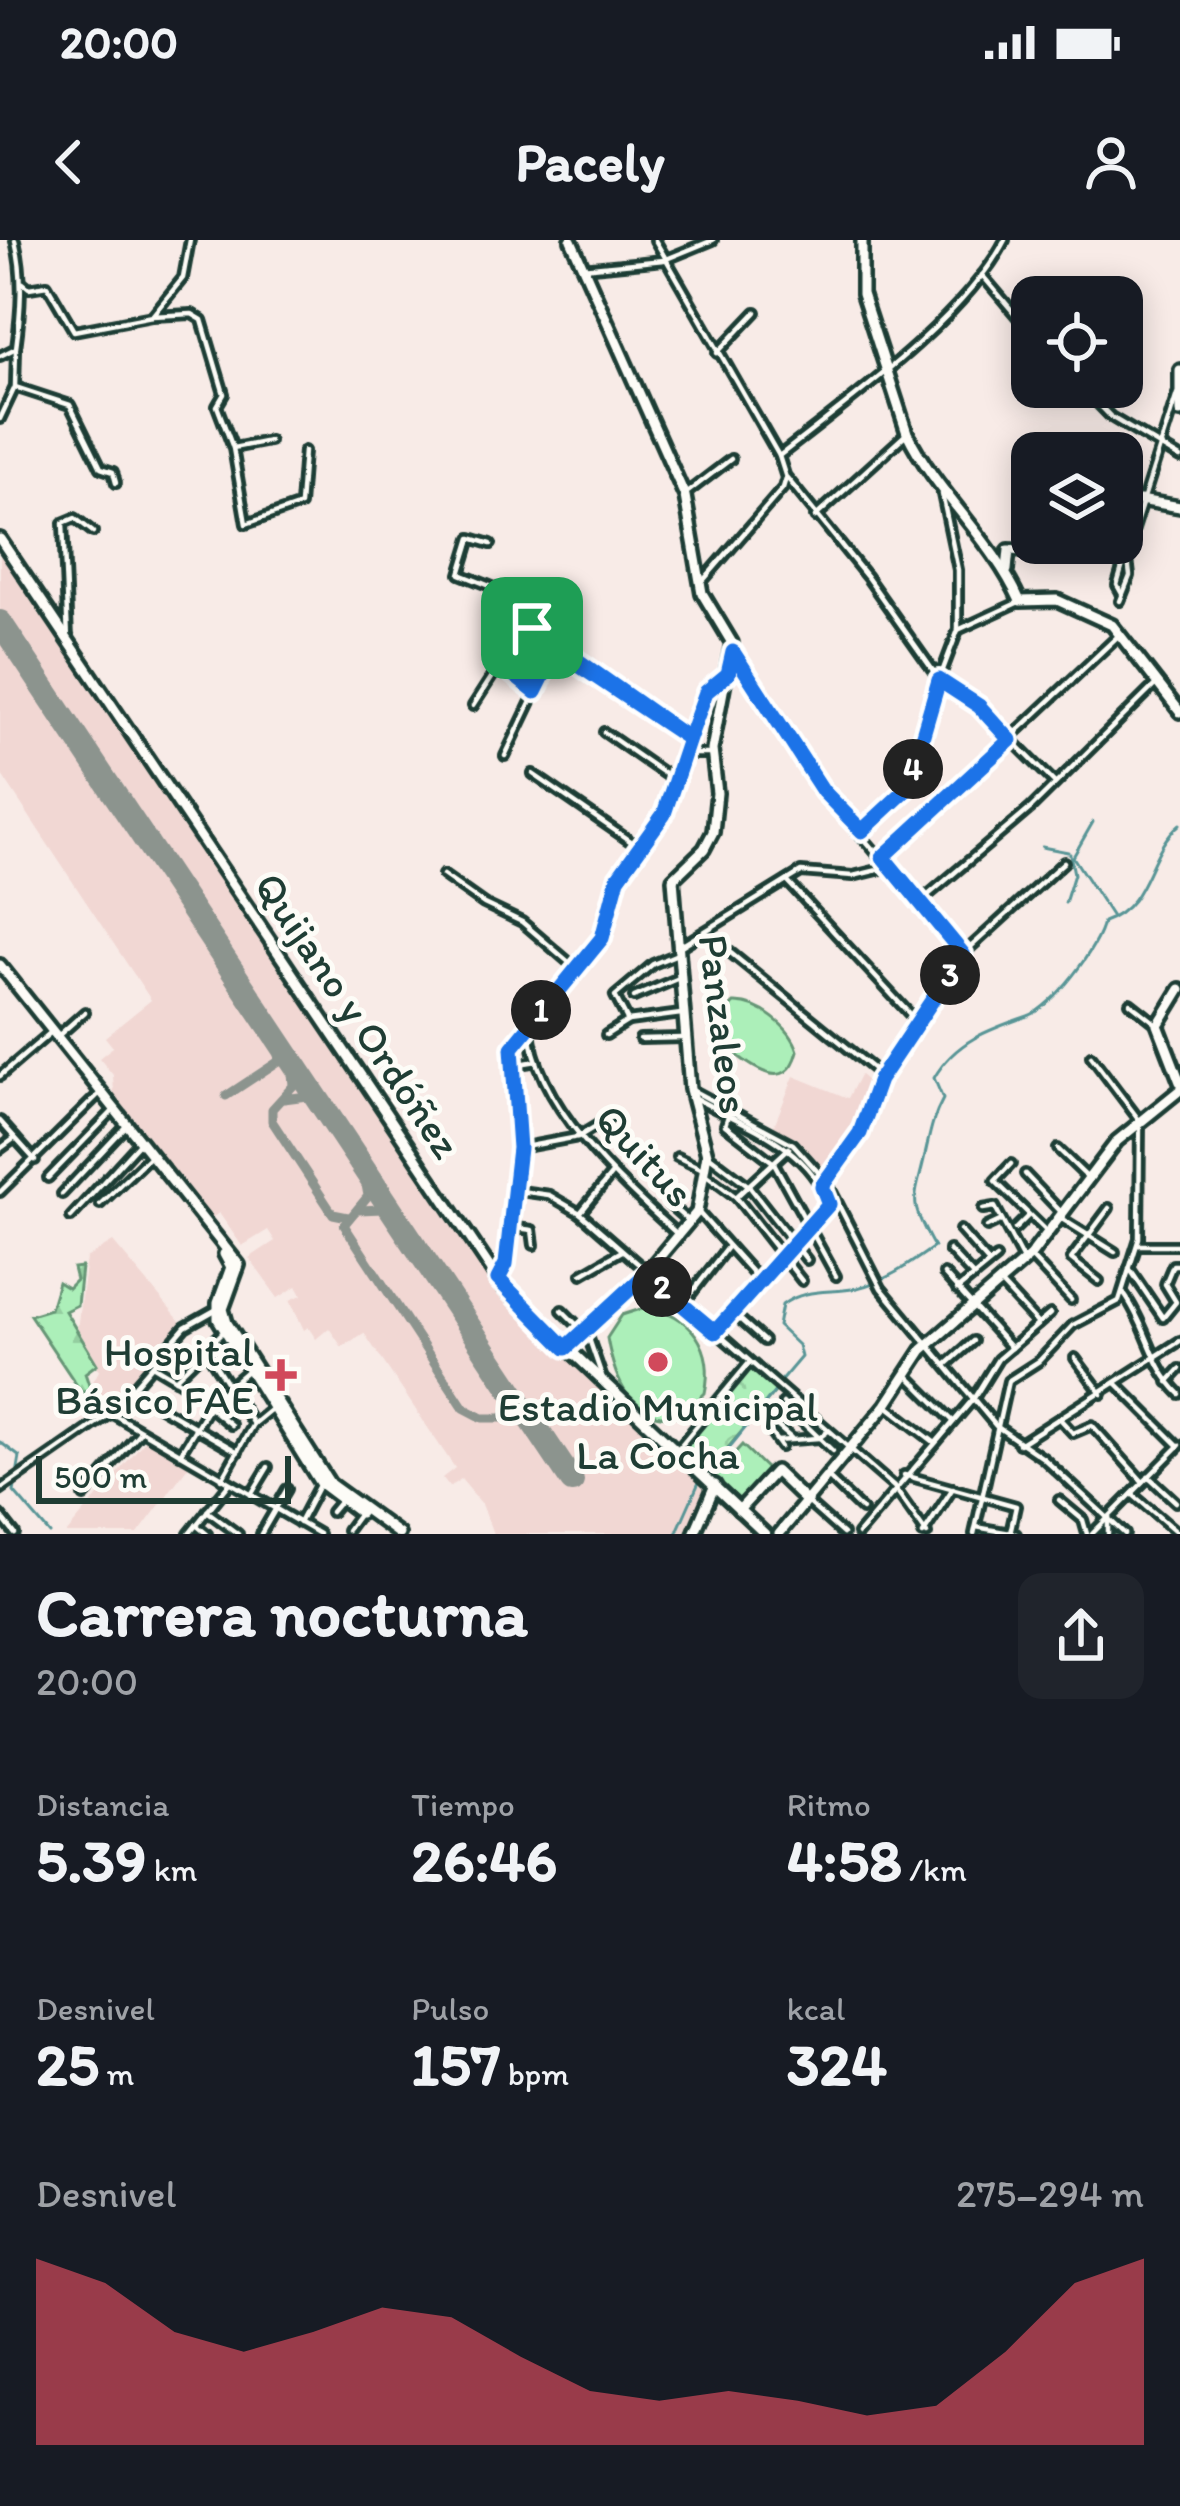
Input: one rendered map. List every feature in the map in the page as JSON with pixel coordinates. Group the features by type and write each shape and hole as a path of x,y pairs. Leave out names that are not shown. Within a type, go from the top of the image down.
{"street":[{"path":"0,419 15,386 23,283 15,240"},
{"path":"152,316 183,278 190,240"},
{"path":"571,240 684,495 700,584 733,652 823,791 963,954"},
{"path":"655,240 779,455 787,478 815,518 868,577 939,680 979,706 1054,782"},
{"path":"582,268 664,260 713,240"},
{"path":"862,240 862,294 907,433 1008,575 1020,602"},
{"path":"779,455 885,371 982,275 1005,240"},
{"path":"982,275 1011,309"},
{"path":"23,283 29,288 46,285 76,332 152,316 200,317 224,394 217,406 233,448 249,526 300,506 304,451"},
{"path":"717,352 756,313"},
{"path":"0,356 16,348"},
{"path":"1121,598 1130,576 1124,561 1177,394 1180,370"},
{"path":"15,386 70,405 101,468 113,472 116,483"},
{"path":"1177,394 1180,412"},
{"path":"1102,408 1180,458"},
{"path":"815,518 907,433"},
{"path":"233,448 269,441"},
{"path":"684,495 731,459"},
{"path":"862,831 907,789 958,630 958,570 936,477"},
{"path":"700,584 771,508 787,478"},
{"path":"1144,500 1180,507"},
{"path":"68,639 63,523 75,518 93,532"},
{"path":"490,544 471,538 458,572 500,590 556,650 689,739"},
{"name":"Quijano y Ordóñez","path":"0,539 498,1279 765,1534"},
{"path":"1008,575 1011,550"},
{"path":"958,630 1020,602 1057,600 1121,634 1180,712"},
{"path":"473,706 500,664 532,628"},
{"path":"883,857 1121,634"},
{"path":"505,756 556,650"},
{"name":"Panzaleos","path":"566,1348 646,1274 697,1212 706,1154 692,1093 673,879 704,849 713,832 717,793 713,754 733,652"},
{"path":"500,664 535,692"},
{"path":"498,1279 519,1148 512,1048 602,938 618,878 664,814 706,692 728,674"},
{"path":"920,902 1159,682"},
{"path":"604,732 676,782"},
{"path":"685,754 713,754"},
{"path":"533,774 640,848"},
{"path":"824,1184 860,1133 882,1076 963,954 1064,862"},
{"path":"628,1021 618,1010 617,991 787,881 808,870 853,876 890,867"},
{"path":"443,875 522,922 578,970"},
{"path":"787,881 919,1023"},
{"path":"705,932 882,1076"},
{"path":"0,968 231,1265 233,1274 220,1309 225,1331 252,1368"},
{"path":"634,997 683,977"},
{"path":"1158,1025 1180,988"},
{"path":"779,1534 886,1405 930,1343 1027,1258 1140,1121 1180,1086 1158,1025 1130,1003"},
{"path":"0,1076 85,1012"},
{"path":"606,1035 628,1021 687,1013"},
{"name":"Quitus","path":"532,1020 530,1036 540,1063 578,1137 680,1237"},
{"path":"640,1039 688,1037"},
{"path":"904,1475 953,1488 985,1497 1016,1506 1013,1533 975,1531 985,1497 1008,1381 1039,1361 1073,1325 1100,1315 1124,1294 1138,1241 1140,1121 1091,1056"},
{"path":"512,1072 528,1060 540,1063"},
{"path":"100,1093 184,1199"},
{"path":"0,1192 100,1093"},
{"path":"692,1093 790,1146 824,1184 881,1288 996,1426 1067,1478 1125,1534"},
{"path":"48,1178 112,1111"},
{"path":"729,1112 725,1125 774,1163 836,1276"},
{"path":"519,1148 578,1137 611,1117"},
{"path":"0,1121 35,1160"},
{"path":"62,1194 125,1127"},
{"path":"0,1149 15,1138"},
{"path":"71,1217 140,1143"},
{"path":"736,1198 790,1146"},
{"path":"1058,1149 1090,1179"},
{"path":"706,1154 749,1186 807,1260"},
{"path":"100,1204 149,1157"},
{"path":"677,1157 705,1172 736,1198 802,1282"},
{"path":"1011,1164 995,1181 1049,1234"},
{"path":"580,1213 612,1173"},
{"path":"1024,1174 1063,1217 1115,1252"},
{"path":"514,1190 549,1195 580,1213 894,1487 925,1533 953,1488"},
{"path":"715,1332 832,1202"},
{"path":"669,1204 690,1222"},
{"path":"983,1209 992,1205 1007,1237 1071,1300"},
{"path":"1099,1281 1071,1259 1109,1208"},
{"path":"697,1212 759,1280"},
{"path":"1015,1229 1029,1216"},
{"path":"987,1228 1000,1221"},
{"path":"509,1227 534,1232 534,1245"},
{"path":"960,1230 989,1263"},
{"path":"998,1240 1007,1237"},
{"path":"1138,1241 1180,1245"},
{"path":"683,1305 728,1246"},
{"path":"950,1250 973,1276"},
{"path":"582,1274 622,1251"},
{"path":"957,1290 996,1258"},
{"path":"1129,1268 1163,1318 1175,1303 1165,1284 1173,1265 1180,1265"},
{"path":"944,1274 1011,1348"},
{"path":"1001,1284 1038,1324"},
{"path":"1124,1294 1146,1326 1157,1371 1180,1393"},
{"path":"0,1490 111,1413 184,1327 220,1309"},
{"path":"220,1309 323,1480 341,1500 381,1529 399,1534"},
{"path":"562,1310 584,1329 604,1384"},
{"path":"732,1312 764,1341"},
{"path":"858,1534 1011,1348 1050,1314"},
{"path":"175,1379 225,1331"},
{"path":"946,1365 973,1341"},
{"path":"1019,1444 1180,1341"},
{"path":"205,1347 254,1424"},
{"path":"584,1364 595,1356"},
{"path":"1075,1358 1102,1394"},
{"path":"676,1451 749,1363"},
{"path":"154,1366 210,1404 230,1426"},
{"path":"180,1454 210,1404 252,1368"},
{"path":"1168,1382 1180,1369"},
{"path":"907,1374 953,1421"},
{"path":"1059,1499 1083,1520 1089,1534 1179,1445 1117,1384"},
{"path":"132,1390 238,1452"},
{"path":"782,1403 833,1450"},
{"path":"886,1405 934,1442"},
{"path":"222,1479 254,1424 276,1406"},
{"path":"111,1413 319,1534"},
{"path":"769,1419 791,1439"},
{"path":"1061,1420 1073,1433 1091,1424 1146,1479 1177,1502"},
{"path":"769,1430 779,1444 819,1438 827,1432"},
{"path":"84,1496 140,1431"},
{"path":"251,1495 268,1466"},
{"path":"739,1510 775,1471 843,1534"},
{"path":"827,1476 862,1510"},
{"path":"298,1522 323,1480"},
{"path":"323,1480 381,1529"},
{"path":"189,1534 230,1483"},
{"path":"697,1534 716,1487"},
{"path":"697,1534 716,1487"},
{"path":"262,1534 287,1489"},
{"path":"1132,1494 1179,1534"},
{"path":"332,1513 341,1500"},
{"path":"712,1502 730,1501"},
{"path":"207,1511 238,1534"},
{"path":"347,1530 359,1513"},
{"path":"0,1515 15,1534"},
{"path":"1108,1519 1108,1534"},
{"path":"196,1525 207,1534"}],"shaded area":[{"path":"0,549 505,1299 706,1483 688,1534 493,1534 482,1504 461,1479 449,1487 442,1478 455,1468 364,1333 342,1347 329,1328 316,1339 308,1327 304,1330 290,1300 302,1295 297,1286 278,1298 249,1258 275,1241 268,1230 242,1246 219,1213 207,1221 109,1098 114,1094 113,1075 99,1058 113,1047 105,1037 151,1000 0,772"},
{"path":"860,1075 872,1085 857,1134 825,1178 773,1128 794,1076 848,1098"},
{"path":"113,1242 185,1327 111,1413 87,1392 99,1371 77,1330 86,1258"},
{"path":"146,1439 190,1464 138,1534 66,1534"}],"green space":[{"path":"734,1003 763,1011 789,1033 798,1051 785,1072 765,1072 724,1045 720,1017"},
{"path":"81,1267 77,1305 65,1311 97,1364 85,1373 90,1388 82,1393 30,1315 50,1309 58,1282 68,1288 76,1280 73,1268"},
{"name":"Estadio Municipal La Cocha","path":"647,1307 687,1325 703,1348 705,1393 682,1415 664,1416 638,1406 614,1368 607,1338 622,1315"},
{"path":"753,1364 780,1386 710,1469 684,1445"},
{"path":"742,1445 768,1470 738,1503 711,1479"}],"waterway":[{"path":"1093,822 1073,857 1112,917"},
{"path":"779,1383 801,1357 798,1345 778,1326 782,1305 809,1293 878,1281 934,1247 916,1202 932,1126 943,1099 934,1078 943,1065 975,1038 1038,1011 1061,989 1084,961 1103,922 1130,904 1160,849 1180,824"},
{"path":"1042,847 1068,852"},
{"path":"1065,903 1074,874 1070,854"},
{"path":"707,1475 776,1390"},
{"path":"0,1442 20,1457 14,1492 50,1534"},
{"path":"676,1534 700,1480"}],"taxiway":[{"path":"279,1061 280,1042"},
{"path":"291,1058 293,1086 272,1109 272,1121 333,1214 348,1217"},
{"path":"226,1096 279,1061"},
{"path":"284,1099 307,1096 324,1109"},
{"path":"363,1167 368,1196 344,1225 464,1408 483,1418 502,1418 518,1400"},
{"path":"359,1210 383,1209 400,1223"}],"runway":[{"path":"0,622 572,1481"}],"place":[{"name":"Estadio Municipal La Cocha","path":"658,1362"},
{"name":"Hospital Básico FAE","path":"281,1375"}],"route":[{"path":"532,628 500,664 535,692 556,650 689,739 706,692 728,674 733,652 823,791 862,831 907,789 939,680 979,706 1010,740 883,857 963,954 879,1080 860,1133 822,1186 829,1204 715,1332 646,1274 566,1348 498,1279 506,1264 519,1148 512,1048 602,938 618,878 664,814 689,739 620,694 556,650 548,645 532,628"}]}
